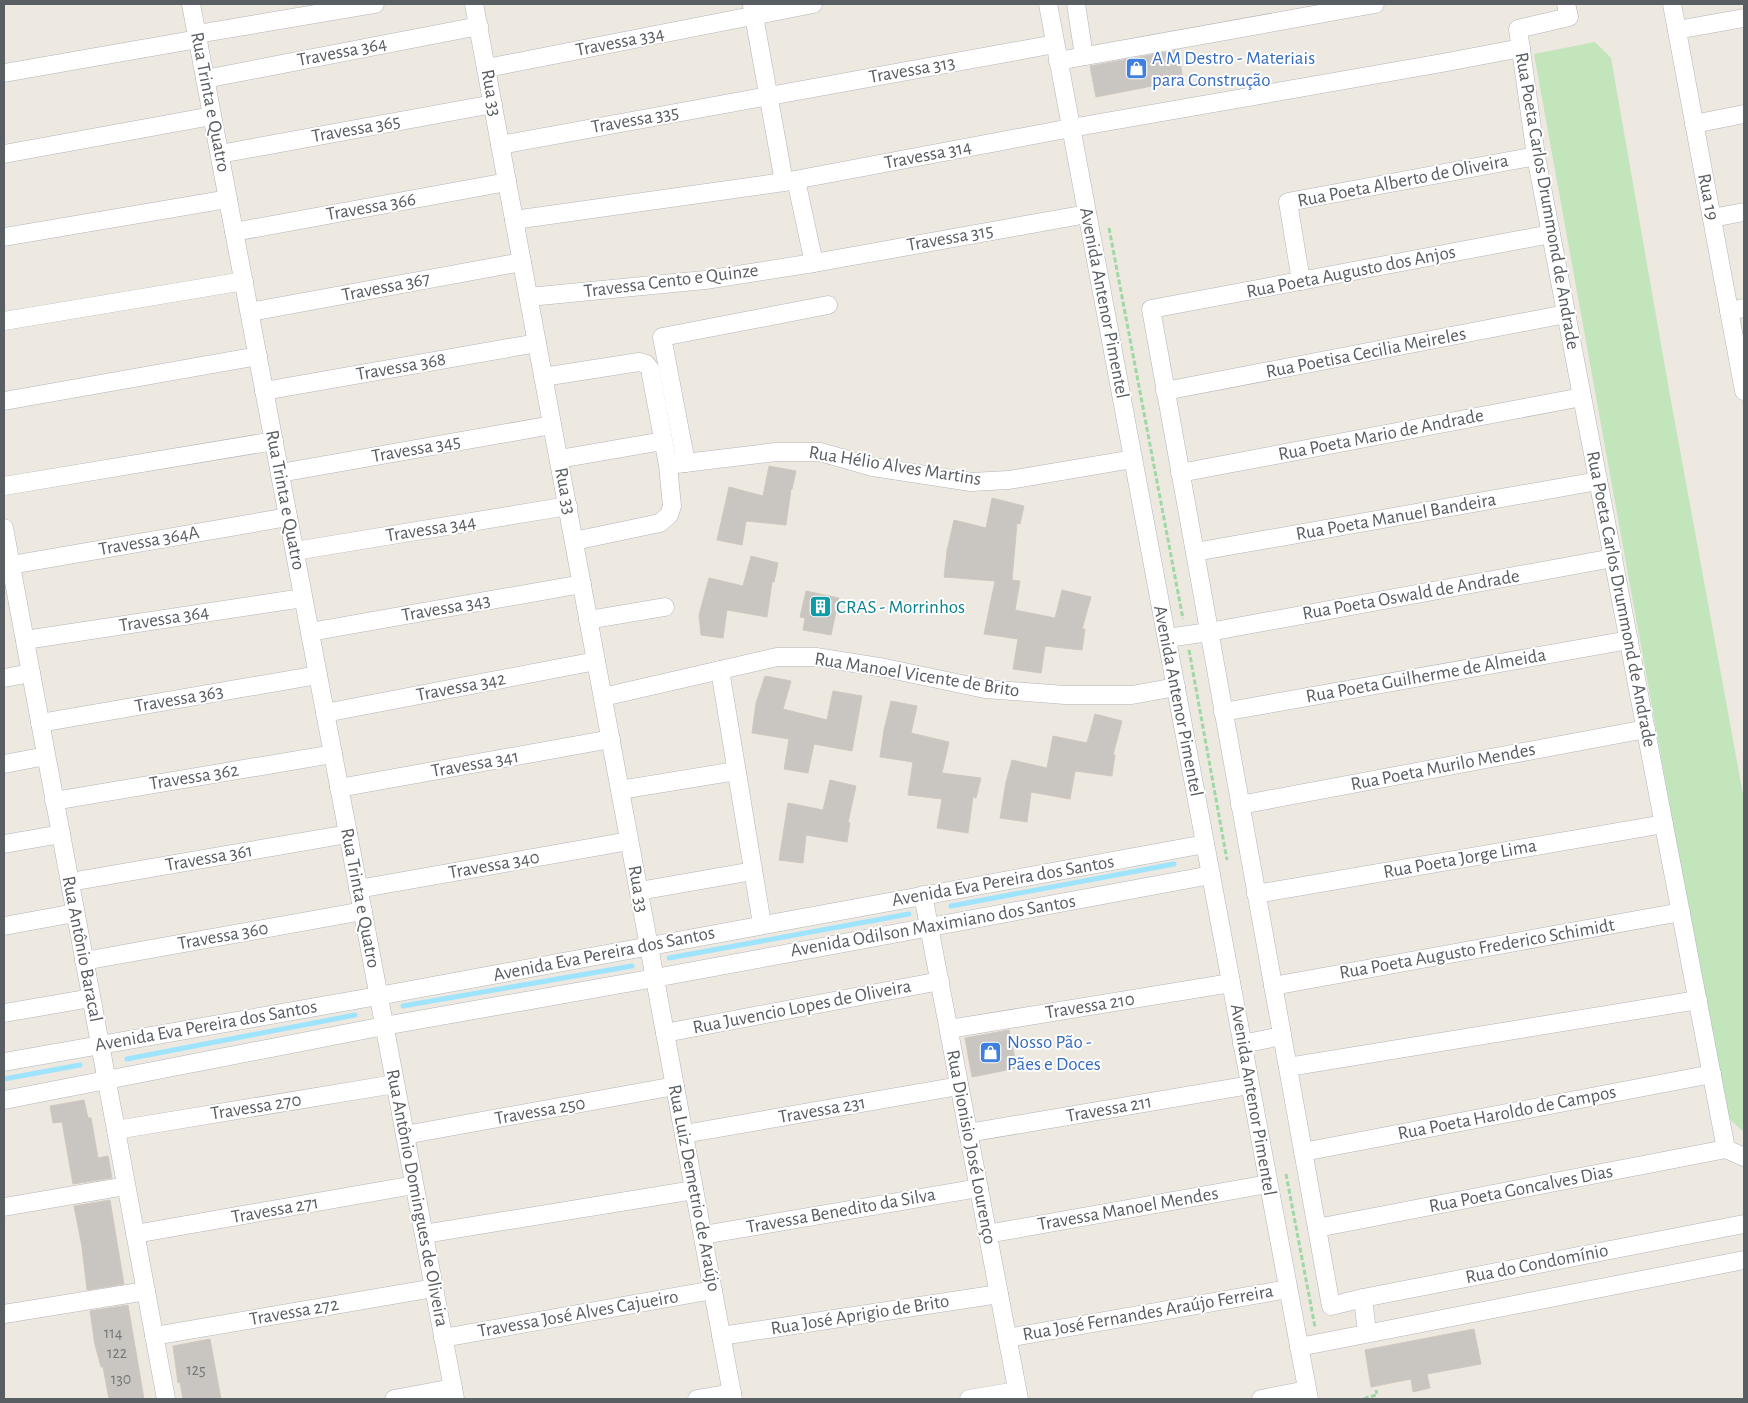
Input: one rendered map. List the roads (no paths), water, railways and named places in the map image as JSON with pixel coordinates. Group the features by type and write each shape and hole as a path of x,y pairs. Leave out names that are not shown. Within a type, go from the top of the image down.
{"street":[{"name":"Rua Trinta e Quatro","path":"191,4 378,996"},
{"path":"4,73 375,4"},
{"name":"Rua 33","path":"474,4 655,978"},
{"name":"Travessa 334","path":"486,68 753,10 813,4"},
{"name":"Avenida Antenor Pimentel","path":"1048,4 1308,1395"},
{"path":"1076,4 1084,56"},
{"name":"Travessa 313","path":"769,96 1057,53 1084,56 1375,4"},
{"name":"Rua 19","path":"1672,4 1712,218 1737,310 1744,391"},
{"path":"753,10 769,96 790,181 814,263"},
{"name":"Rua Poeta Carlos Drummond de Andrade","path":"1567,11 1518,28 1536,156 1726,1149"},
{"path":"1677,30 1744,18"},
{"name":"Travessa 364","path":"205,78 478,26"},
{"path":"1071,128 1423,67 1521,48"},
{"name":"Travessa 335","path":"500,144 769,96"},
{"name":"Travessa 365","path":"220,154 493,104"},
{"path":"1694,124 1744,114"},
{"path":"4,154 212,116"},
{"name":"Travessa 314","path":"514,220 790,181 1071,128"},
{"name":"Rua Poeta Alberto de Oliveira","path":"1301,281 1288,202 1536,156"},
{"name":"Travessa 366","path":"234,232 508,182"},
{"path":"4,237 228,198"},
{"path":"1712,218 1744,212"},
{"name":"Travessa 315","path":"814,263 1087,214"},
{"name":"Rua Poeta Augusto dos Anjos","path":"1165,391 1150,309 1551,234"},
{"name":"Travessa 367","path":"250,312 522,262"},
{"name":"Travessa Cento e Quinze","path":"529,297 705,280 814,263"},
{"path":"4,321 244,281"},
{"path":"686,463 662,337 823,306"},
{"name":"Rua Poetisa Cecilia Meireles","path":"1165,391 1566,314"},
{"name":"Travessa 368","path":"264,391 537,343"},
{"path":"4,401 258,356"},
{"path":"543,376 639,362 646,364 650,369 668,465 672,506 668,516 660,523 574,540"},
{"path":"1165,391 1317,1228"},
{"name":"Rua Poeta Mario de Andrade","path":"1180,473 1582,397"},
{"name":"Travessa 345","path":"280,473 552,425"},
{"path":"4,486 274,441"},
{"path":"559,459 663,441"},
{"name":"Rua Hélio Alves Martins","path":"668,465 776,452 820,452 873,467 971,482 1009,480 1133,459"},
{"name":"Rua Poeta Manuel Bandeira","path":"1195,552 1598,481"},
{"name":"Travessa 344","path":"294,551 568,506"},
{"name":"Travessa 364A","path":"11,565 288,517"},
{"name":"Rua Antônio Baracal","path":"4,528 11,565 10,595 25,640 166,1399"},
{"name":"Rua Poeta Oswald de Andrade","path":"1166,638 1209,632 1613,558"},
{"name":"Travessa 343","path":"310,632 582,584"},
{"name":"Travessa 364","path":"25,640 303,598"},
{"path":"588,620 665,606"},
{"name":"Rua Poeta Guilherme de Almeida","path":"1223,712 1628,640"},
{"name":"Rua Manoel Vicente de Brito","path":"603,697 777,657 816,657 884,668 985,689 1064,695 1132,695 1176,687"},
{"name":"Travessa 342","path":"325,713 596,661"},
{"path":"720,670 762,924"},
{"path":"4,678 31,673"},
{"name":"Travessa 363","path":"40,723 318,675"},
{"name":"Rua Poeta Murilo Mendes","path":"1240,805 1646,728"},
{"name":"Travessa 341","path":"339,788 611,739"},
{"name":"Travessa 362","path":"54,801 333,754"},
{"path":"4,764 46,756"},
{"path":"620,790 736,771"},
{"name":"Rua Poeta Jorge Lima","path":"1256,894 1664,824"},
{"path":"4,844 61,834"},
{"name":"Travessa 361","path":"70,882 348,834"},
{"name":"Travessa 340","path":"358,889 629,841"},
{"name":"Avenida Eva Pereira dos Santos","path":"4,1062 378,996 1205,844"},
{"path":"639,891 753,871"},
{"name":"Avenida Odilson Maximiano dos Santos","path":"655,978 1211,875"},
{"name":"Rua Dionisio José Lourenço","path":"923,895 1018,1395"},
{"name":"Travessa 360","path":"84,961 363,911"},
{"name":"Rua Poeta Augusto Frederico Schimidt","path":"1273,986 1680,912"},
{"path":"4,926 76,913"},
{"name":"Avenida Eva Pereira dos Santos","path":"4,1100 384,1026 655,978"},
{"name":"Rua Luiz Demetrio de Araújo","path":"655,978 732,1396"},
{"name":"Rua Juvencio Lopes de Oliveira","path":"665,1033 940,981"},
{"name":"Travessa 210","path":"949,1029 1231,983"},
{"name":"Rua Antônio Domingues de Oliveira","path":"378,996 454,1394"},
{"path":"4,1013 91,998"},
{"path":"1288,1067 1698,1000"},
{"path":"1242,1044 1282,1036"},
{"name":"Rua Poeta Haroldo de Campos","path":"1303,1152 1712,1074"},
{"name":"Travessa 270","path":"116,1130 395,1084"},
{"name":"Travessa 211","path":"968,1133 1250,1085"},
{"name":"Travessa 250","path":"405,1136 675,1086"},
{"name":"Travessa 231","path":"684,1134 959,1086"},
{"path":"1726,1149 1744,1157"},
{"name":"Rua Poeta Goncalves Dias","path":"1317,1228 1726,1149"},
{"name":"Travessa Manoel Mendes","path":"987,1234 1268,1184"},
{"name":"Travessa 271","path":"135,1234 414,1185"},
{"path":"4,1207 126,1186"},
{"name":"Travessa Benedito da Silva","path":"703,1235 979,1188"},
{"path":"424,1234 694,1190"},
{"name":"Rua do Condomínio","path":"1317,1228 1331,1306 1363,1298 1744,1224"},
{"path":"1299,1347 1744,1260"},
{"name":"Travessa 272","path":"154,1336 434,1288"},
{"name":"Rua José Fernandes Araújo Ferreira","path":"1007,1338 1288,1289"},
{"name":"Travessa José Alves Cajueiro","path":"443,1338 713,1290"},
{"path":"4,1314 146,1291"},
{"name":"Rua José Aprigio de Brito","path":"721,1336 999,1294"},
{"path":"1363,1298 1368,1333"},
{"path":"394,1399 454,1394"},
{"path":"969,1399 1018,1395"},
{"path":"1262,1399 1308,1395"},
{"path":"697,1399 732,1396"}],"waterway":[{"path":"951,906 1174,864"},
{"path":"669,958 909,914"},
{"path":"403,1006 632,966"},
{"path":"127,1059 355,1015"},
{"path":"4,1079 80,1065"}],"place":[{"name":"A M Destro - Materiais para Construção","path":"1136,69"},
{"name":"CRAS - Morrinhos","path":"820,607"},
{"name":"Nosso Pão - Pães e Doces","path":"991,1053"}]}
